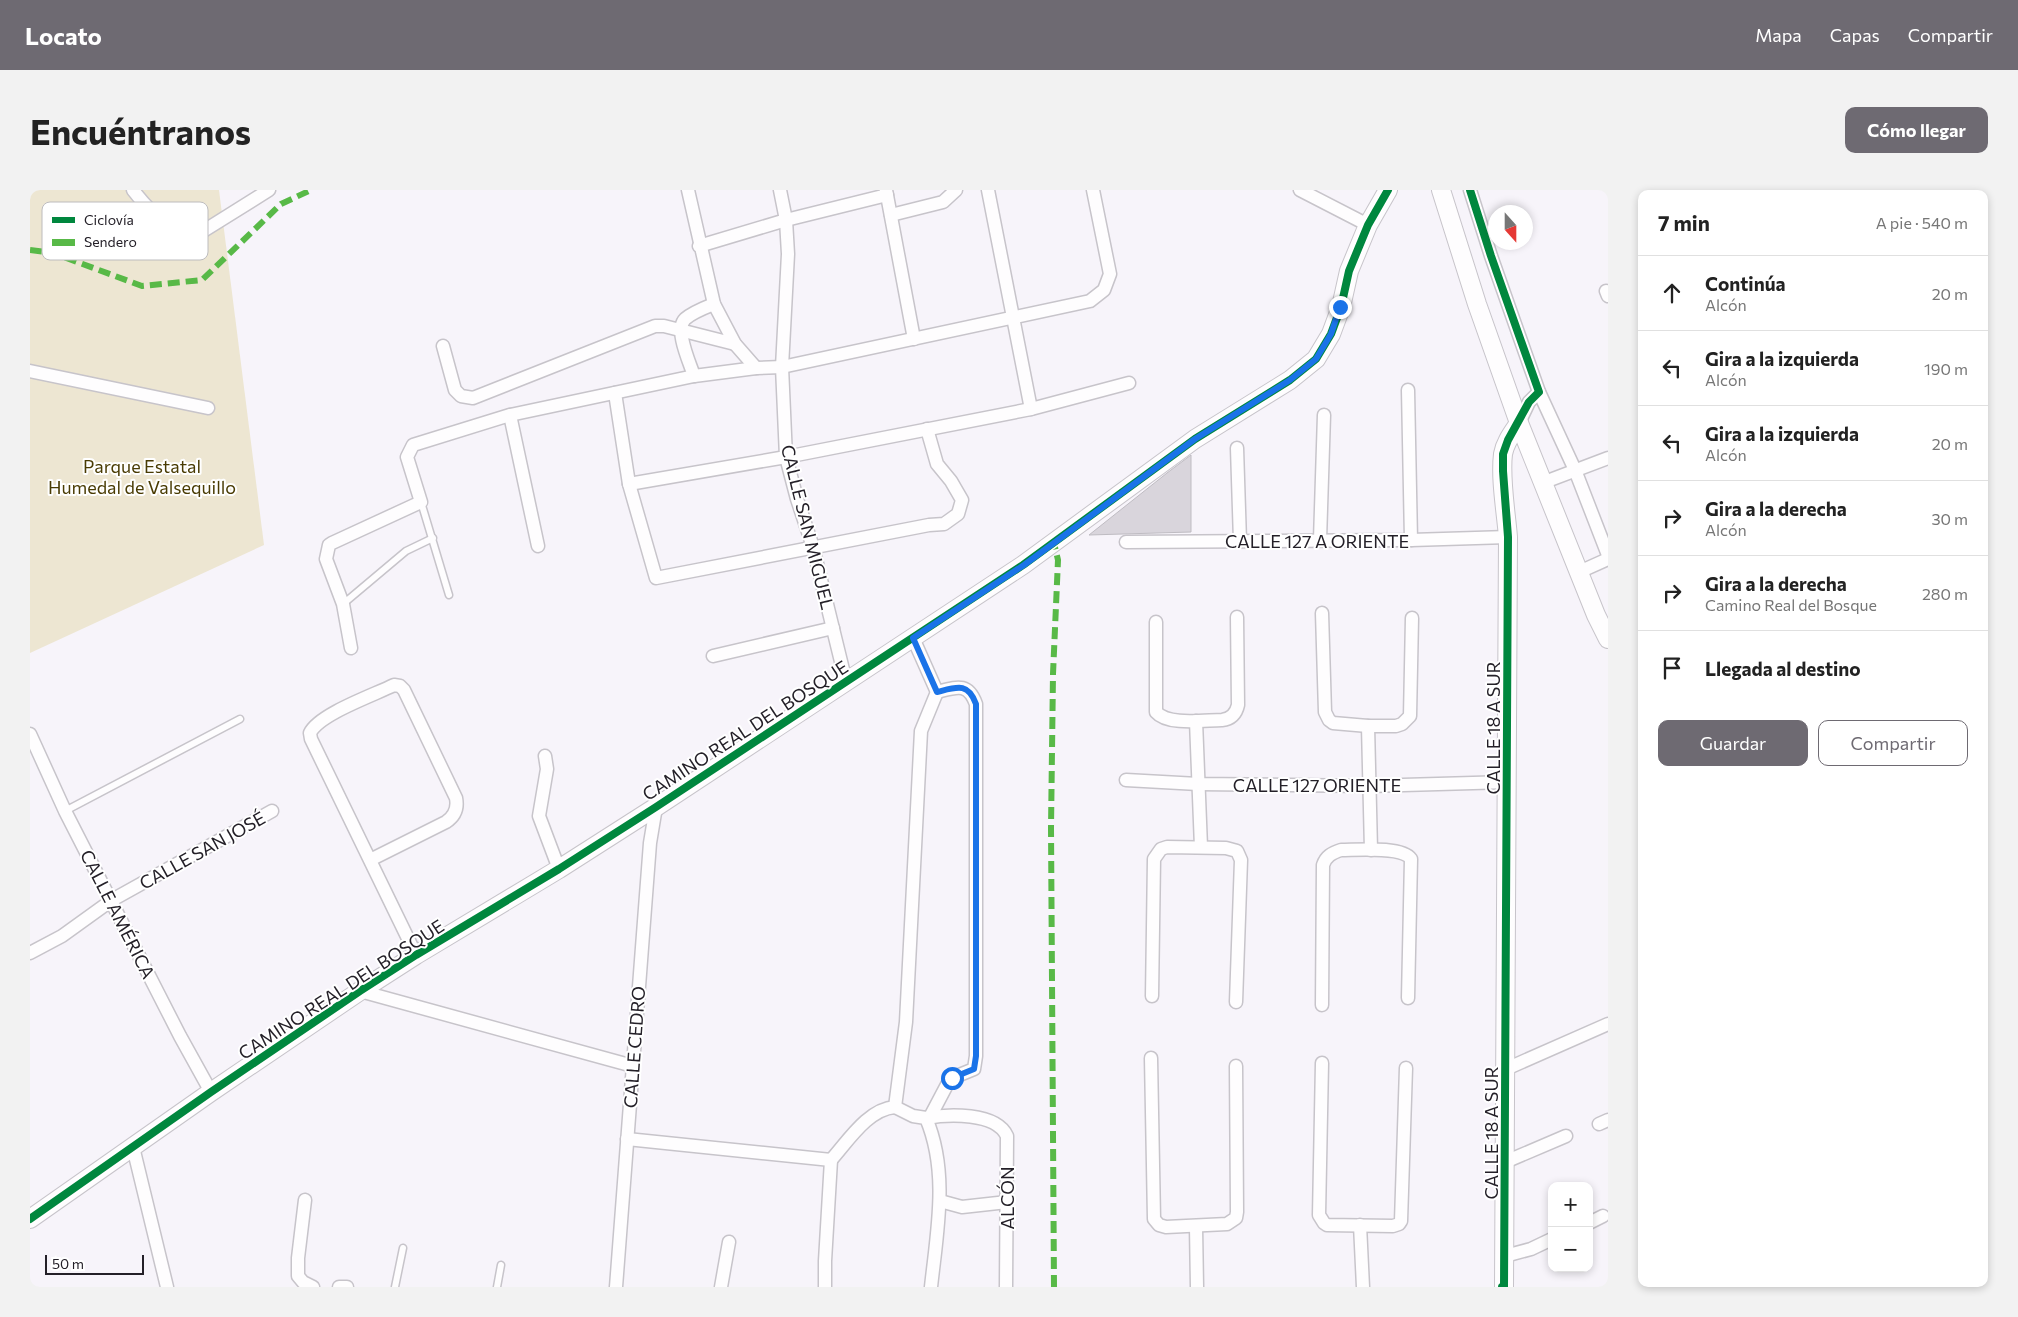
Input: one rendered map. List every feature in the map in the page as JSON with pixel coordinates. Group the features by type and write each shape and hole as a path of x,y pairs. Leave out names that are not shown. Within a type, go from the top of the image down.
{"street":[{"path":"133,190 142,202"},
{"path":"208,228 269,190"},
{"path":"688,190 714,304 735,344 756,368"},
{"name":"CALLE SAN MIGUEL","path":"780,190 786,220 788,254 782,367 786,457 813,547 846,682"},
{"path":"891,215 943,202 956,190"},
{"path":"988,190 1031,409"},
{"path":"351,648 343,604 326,559 329,546 421,502 407,457 413,445 510,415 694,376 756,368 782,367 1090,300 1104,290 1110,274 1093,190"},
{"path":"1300,190 1368,225"},
{"name":"CAMINO REAL DEL BOSQUE","path":"30,1219 211,1092 416,955 559,869 656,807 1024,565 1195,439 1290,380 1316,359 1331,334 1340,307 1348,271 1368,225 1388,190"},
{"path":"1441,190 1477,304 1519,422 1579,572 1602,613 1608,639"},
{"path":"1470,190 1539,392 1575,470 1608,554"},
{"path":"700,246 886,192 914,339"},
{"path":"694,376 680,332 683,320 714,304"},
{"path":"442,346 454,390 461,396 473,398 654,326 664,326 680,332 735,344"},
{"path":"30,371 208,408"},
{"path":"629,484 786,457 1031,409 1129,383"},
{"path":"1408,390 1411,540"},
{"name":"CALLE 18 A SUR","path":"1503,1287 1505,1256 1508,537 1503,471 1504,454 1508,440 1530,402 1539,392"},
{"path":"614,393 629,484 656,578 929,525 944,524 958,514 962,500 951,481 937,464 927,429"},
{"path":"510,415 538,546"},
{"path":"1320,540 1324,415"},
{"path":"1237,448 1240,541"},
{"path":"1542,483 1608,458"},
{"name":"CALLE 127 A ORIENTE","path":"1126,542 1411,540 1508,537"},
{"path":"1579,572 1608,560"},
{"path":"1322,613 1325,712 1333,723 1368,726 1396,726 1402,724 1410,716 1412,618"},
{"path":"1156,622 1156,712 1159,716 1170,720 1196,721 1228,719 1237,711 1237,617"},
{"path":"713,656 833,628"},
{"path":"895,1107 906,1022 922,731 937,692 913,638"},
{"path":"370,860 446,822 452,818 458,806 456,798 404,690 400,686 394,686 331,714 318,722 310,733 311,739 416,955"},
{"path":"931,1287 940,1201 935,1144 928,1118 948,1081 974,1069 976,1056 976,704 973,696 966,689 958,687 937,692"},
{"path":"1196,721 1200,847"},
{"path":"1368,726 1371,850"},
{"name":"CALLE AMÉRICA","path":"30,734 65,811 180,1036 211,1092"},
{"path":"545,756 547,769 539,816 559,869"},
{"name":"CALLE 127 ORIENTE","path":"1126,780 1198,784 1368,786 1508,782"},
{"name":"CALLE CEDRO","path":"616,1287 649,853 656,807"},
{"name":"CALLE SAN JOSÉ","path":"30,953 62,936 112,900 272,811"},
{"path":"1152,996 1154,859 1161,849 1167,847 1232,849 1236,851 1241,860 1236,1002"},
{"path":"1322,1005 1323,866 1325,859 1332,853 1341,850 1404,852 1413,864 1408,998"},
{"path":"360,992 633,1066"},
{"path":"1506,1069 1608,1024"},
{"path":"1151,1058 1154,1219 1161,1226 1196,1227 1226,1224 1236,1218 1236,1066"},
{"path":"1322,1063 1319,1216 1327,1225 1396,1226 1403,1217 1406,1068"},
{"path":"826,1287 825,1261 831,1160 866,1121 886,1108 895,1107 913,1116 928,1118"},
{"name":"ALCÓN","path":"928,1118 944,1115 987,1119 999,1125 1006,1136 1006,1287"},
{"path":"1505,1162 1566,1136"},
{"path":"627,1139 831,1160"},
{"path":"132,1148 167,1287"},
{"path":"305,1200 298,1258 298,1276 303,1282 313,1287"},
{"path":"940,1201 962,1207 1007,1202"},
{"path":"1593,1221 1603,1216"},
{"path":"1360,1225 1363,1287"},
{"path":"1196,1227 1197,1287"},
{"path":"1505,1256 1548,1241"},
{"path":"721,1287 729,1242"},
{"path":"339,1287 347,1287"}],"lane":[{"path":"421,502 449,595"},
{"path":"343,604 406,551 433,538"},
{"path":"65,811 240,719"},
{"path":"395,1287 404,1248"},
{"path":"497,1287 501,1265"}],"green space":[{"name":"Parque Estatal Humedal de Valsequillo","path":"30,190 219,190 264,545 30,653"}],"building":[{"path":"1191,455 1191,532 1089,535 1167,473"}],"marked path":[{"path":"72,260 142,286 202,280 281,204 311,190"},
{"path":"30,250 42,252"},
{"path":"1054,543 1058,560 1053,674 1051,828 1054,1287"}],"cycle path":[{"path":"30,1219 211,1092 360,991 656,807 1023,565 1195,439 1290,380 1316,359 1331,334 1341,307 1349,271 1368,225 1388,190"},
{"path":"1470,190 1539,392 1529,402 1508,440 1503,454 1508,537 1504,1287 1502,1287"}],"route":[{"path":"952,1078 974,1069 976,1056 976,704 973,696 966,689 958,687 937,692 913,638 1024,565 1195,439 1290,380 1316,359 1331,334 1340,307"}]}
